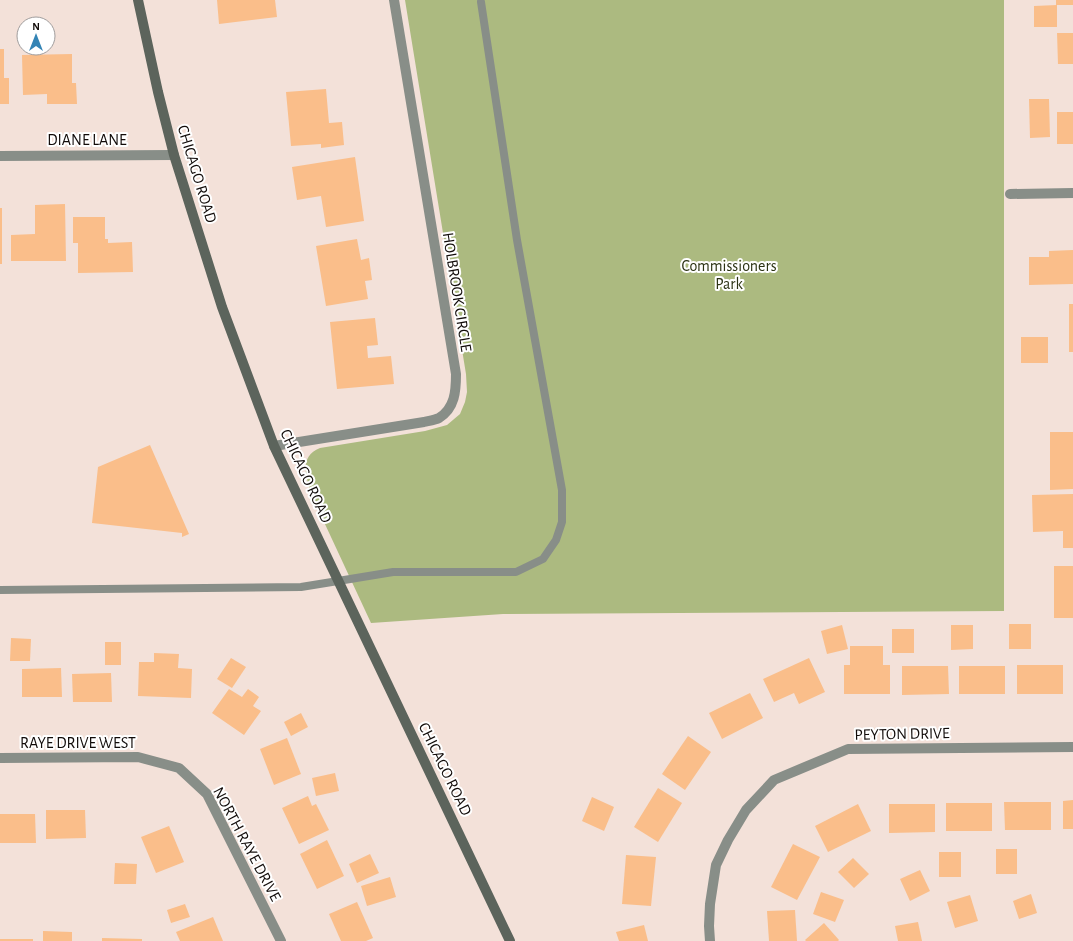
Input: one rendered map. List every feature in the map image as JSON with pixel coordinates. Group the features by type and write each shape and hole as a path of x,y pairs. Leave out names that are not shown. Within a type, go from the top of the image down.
{"street":[{"name":"CHICAGO ROAD","path":"138,0 158,92 174,155 222,307 274,446 510,941"},
{"name":"HOLBROOK CIRCLE","path":"274,446 424,422 438,418 447,412 456,390 456,374 394,0"},
{"name":"DIANE LANE","path":"0,156 174,155"},
{"path":"1010,194 1073,193"},
{"name":"PEYTON DRIVE","path":"710,941 708,926 716,865 728,840 746,810 774,780 848,749 1073,748"},
{"name":"RAYE DRIVE WEST","path":"0,758 138,757 179,768"},
{"name":"NORTH RAYE DRIVE","path":"179,768 207,794 281,941"}],"lane":[{"path":"0,590 301,587 393,572 516,572 543,559 556,540 562,522 562,490 517,240 481,2"}],"green space":[{"name":"Commissioners Park","path":"405,0 1004,0 1004,611 503,614 371,623 311,494 306,474 309,456 320,448 425,431 447,425 460,414 467,392 466,374"}],"building":[{"path":"217,0 275,0 277,17 219,24"},
{"path":"1056,0 1073,0 1073,5 1056,5"},
{"path":"1057,5 1057,27 1034,27 1034,6"},
{"path":"1057,33 1073,33 1073,64 1058,64"},
{"path":"0,49 4,49 4,78 9,78 9,104 0,104"},
{"path":"56,54 72,54 72,83 76,83 77,104 47,104 47,94 23,95 22,56 56,56"},
{"path":"326,89 329,123 342,122 344,145 321,148 321,144 291,146 286,92"},
{"path":"1029,99 1049,99 1050,137 1030,138"},
{"path":"1057,112 1073,112 1073,144 1057,144"},
{"path":"355,157 364,221 326,227 321,196 297,200 292,167"},
{"path":"65,204 66,261 11,261 11,235 35,234 35,205"},
{"path":"0,208 2,208 2,264 0,264"},
{"path":"73,217 105,217 105,239 108,239 108,243 132,242 133,272 78,273 78,243 73,243"},
{"path":"357,239 361,260 369,258 372,280 365,281 368,299 326,306 316,246"},
{"path":"1073,250 1073,284 1029,285 1029,257 1049,257 1049,251"},
{"path":"1069,304 1073,304 1073,352 1069,352"},
{"path":"375,318 378,345 367,346 368,358 391,356 394,384 337,389 330,322"},
{"path":"1021,337 1048,337 1048,363 1021,363"},
{"path":"1050,432 1073,432 1073,489 1050,490"},
{"path":"150,445 189,534 182,537 182,533 92,523 98,467"},
{"path":"1073,494 1073,548 1063,548 1063,531 1033,532 1032,495"},
{"path":"1054,566 1073,566 1073,618 1054,618"},
{"path":"1009,624 1031,624 1031,649 1009,649"},
{"path":"842,625 848,649 827,654 821,631"},
{"path":"951,625 973,625 973,649 951,650"},
{"path":"892,629 914,629 914,653 892,653"},
{"path":"11,638 31,639 30,661 10,661"},
{"path":"105,642 121,642 121,665 105,665"},
{"path":"850,646 883,646 883,665 890,665 890,694 844,694 844,665 850,665"},
{"path":"154,653 179,654 178,668 192,669 191,698 138,696 139,662 154,662"},
{"path":"231,658 246,667 232,688 217,679"},
{"path":"809,658 825,692 799,704 794,693 774,702 763,679"},
{"path":"1017,665 1063,665 1063,694 1017,694"},
{"path":"902,666 948,666 949,694 902,695"},
{"path":"959,666 1005,666 1005,694 959,694"},
{"path":"61,668 62,697 22,697 22,669"},
{"path":"111,673 112,702 73,702 72,674"},
{"path":"229,689 242,697 248,689 259,697 253,706 261,711 244,735 212,713"},
{"path":"750,693 763,718 722,739 709,713"},
{"path":"301,713 308,727 291,736 284,722"},
{"path":"688,736 711,752 685,790 662,774"},
{"path":"287,738 301,774 274,785 260,749"},
{"path":"335,773 339,791 316,796 312,778"},
{"path":"658,788 682,803 658,842 634,827"},
{"path":"308,796 312,806 316,804 329,830 299,844 282,808"},
{"path":"592,797 614,807 604,831 582,821"},
{"path":"1073,800 1073,829 1063,829 1063,801"},
{"path":"1004,802 1051,802 1051,830 1005,830"},
{"path":"946,803 992,803 992,831 946,831"},
{"path":"858,804 871,831 828,852 815,826"},
{"path":"889,804 935,804 935,832 889,833"},
{"path":"46,810 85,810 86,838 46,839"},
{"path":"0,814 35,814 36,843 0,843"},
{"path":"169,826 184,862 156,873 141,837"},
{"path":"327,840 344,876 317,889 300,854"},
{"path":"793,844 820,857 797,900 771,887"},
{"path":"996,849 1017,849 1017,874 996,874"},
{"path":"939,852 961,852 961,877 939,877"},
{"path":"370,854 379,873 357,883 349,864"},
{"path":"626,855 656,857 651,906 622,904"},
{"path":"853,858 869,874 854,888 838,872"},
{"path":"115,863 137,864 136,884 114,884"},
{"path":"920,870 930,891 910,901 900,879"},
{"path":"390,877 396,897 367,906 361,886"},
{"path":"821,892 844,900 835,922 813,914"},
{"path":"1031,894 1037,913 1019,919 1013,901"},
{"path":"970,895 978,921 955,928 947,902"},
{"path":"357,902 373,938 366,941 341,941 329,914"},
{"path":"185,904 190,917 171,923 167,910"},
{"path":"795,910 797,941 769,941 767,911"},
{"path":"213,917 223,941 180,941 176,932"},
{"path":"918,922 922,941 898,941 895,926"},
{"path":"824,923 839,940 838,941 805,940"},
{"path":"644,925 648,941 619,941 616,932"},
{"path":"43,931 72,932 72,941 43,941"},
{"path":"102,938 142,939 142,941 102,941"},
{"path":"0,939 33,939 33,941 0,941"}]}
